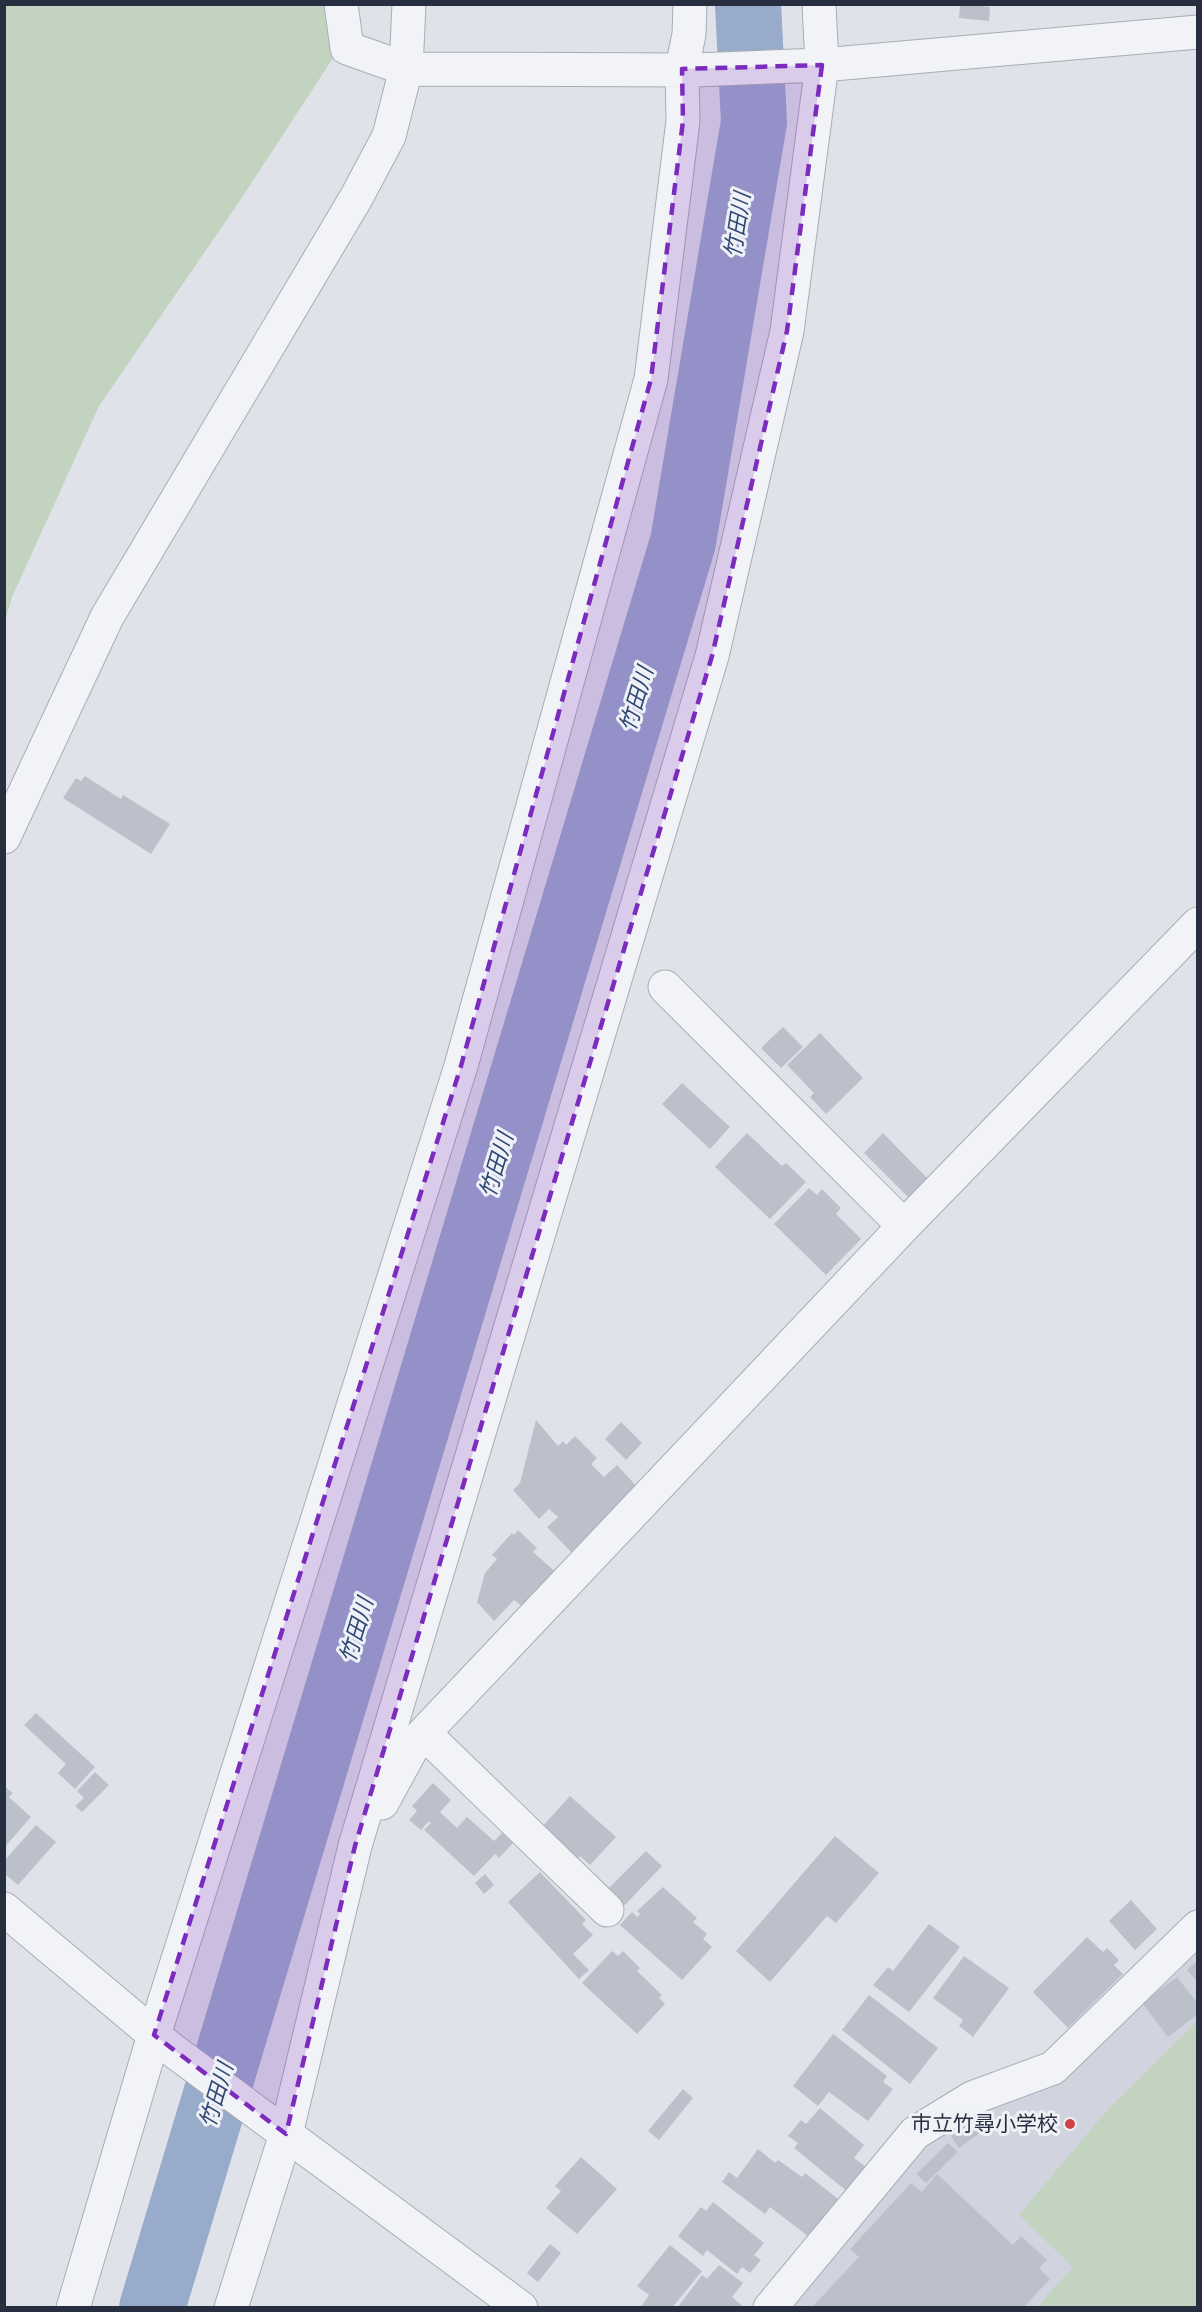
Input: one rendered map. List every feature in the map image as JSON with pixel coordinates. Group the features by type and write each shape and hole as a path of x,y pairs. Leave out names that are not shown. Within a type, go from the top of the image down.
{"street":[{"path":"341,4 347,48 406,69 688,70 814,65 1197,32"},
{"path":"4,837 107,617 356,198 390,136 406,69 409,4"},
{"path":"73,2307 162,2042 461,1066 651,379 683,121 688,70 690,4"},
{"path":"231,2307 277,2129 355,1846 712,656 787,331 819,4"},
{"path":"355,1846 362,1841 413,1746 424,1733 904,1226 1197,924"},
{"path":"665,987 904,1226"},
{"path":"424,1733 607,1910"},
{"path":"4,1909 162,2042 521,2307"},
{"path":"770,2307 915,2133 972,2098 1053,2068 1197,1927"}],"highlighted area":[{"path":"822,65 787,331 712,656 355,1846 286,2134 154,2035 461,1066 651,379 683,121 682,69"}],"shaded area":[{"name":"市立竹尋小学校","path":"1197,1942 1197,2307 788,2308 923,2138 1071,2068"}],"green space":[{"path":"5,5 333,5 339,49 239,202 99,406 12,597 5,621"},
{"path":"1197,2021 1197,2307 1037,2307 1073,2267 1019,2215 1108,2109"}],"building":[{"path":"960,4 990,7 989,21 959,18"},
{"path":"85,776 121,799 123,795 170,824 151,854 63,798 76,778 81,781"},
{"path":"783,1027 803,1047 781,1068 761,1048"},
{"path":"820,1033 863,1078 826,1114 810,1097 814,1093 787,1065"},
{"path":"682,1083 730,1127 710,1149 662,1104"},
{"path":"747,1133 782,1166 786,1163 806,1182 770,1219 715,1167"},
{"path":"883,1133 930,1181 911,1200 864,1153"},
{"path":"809,1188 817,1195 822,1189 841,1208 836,1214 861,1239 826,1275 774,1224"},
{"path":"536,1420 558,1446 563,1441 566,1445 575,1436 597,1458 591,1464 604,1477 617,1465 639,1489 572,1553 547,1527 558,1517 549,1509 539,1519 513,1490 520,1483"},
{"path":"621,1422 642,1443 626,1460 605,1439"},
{"path":"518,1530 537,1548 533,1552 557,1573 526,1609 514,1600 494,1621 477,1602 485,1573 497,1559 492,1555 512,1533 514,1535"},
{"path":"36,1713 95,1767 75,1789 58,1773 66,1764 24,1725"},
{"path":"95,1772 109,1785 82,1812 75,1806 84,1798 77,1791"},
{"path":"433,1783 451,1800 440,1812 457,1828 467,1817 494,1841 502,1833 513,1843 499,1858 495,1854 474,1876 424,1830 431,1823 429,1821 421,1830 409,1820 417,1811 412,1806"},
{"path":"4,1786 13,1793 9,1797 31,1817 4,1848"},
{"path":"570,1796 616,1837 590,1865 580,1856 576,1861 541,1828"},
{"path":"36,1825 56,1842 18,1885 4,1873 4,1861"},
{"path":"835,1836 879,1873 836,1923 827,1916 770,1982 736,1951"},
{"path":"646,1851 662,1866 625,1905 608,1889"},
{"path":"540,1872 586,1920 582,1924 593,1935 573,1954 589,1970 579,1979 508,1902"},
{"path":"485,1874 494,1885 484,1894 475,1883"},
{"path":"663,1887 697,1918 693,1922 707,1934 703,1939 712,1947 682,1980 620,1925 632,1912 637,1917 640,1914 637,1911"},
{"path":"1131,1900 1157,1929 1135,1950 1109,1921"},
{"path":"929,1924 960,1947 909,2012 873,1985 888,1967 893,1971"},
{"path":"1087,1937 1103,1952 1107,1948 1119,1960 1114,1965 1123,1974 1068,2028 1033,1992"},
{"path":"612,1951 618,1956 623,1951 640,1968 637,1971 662,1995 659,1998 665,2004 637,2034 582,1983"},
{"path":"964,1956 1009,1988 973,2037 959,2026 963,2020 933,1998"},
{"path":"1198,1960 1198,1982 1187,1970"},
{"path":"1177,1977 1198,2004 1198,2014 1168,2037 1142,2003"},
{"path":"869,1995 938,2048 910,2084 842,2030"},
{"path":"833,2034 887,2076 883,2082 893,2089 868,2121 829,2092 818,2106 793,2086"},
{"path":"683,2089 693,2098 659,2140 648,2131"},
{"path":"820,2108 864,2145 854,2158 869,2169 849,2193 794,2148 798,2143 788,2136 801,2120 806,2124"},
{"path":"983,2113 991,2125 959,2148 951,2136"},
{"path":"948,2143 958,2152 926,2183 916,2174"},
{"path":"758,2149 775,2163 778,2160 802,2177 805,2173 842,2202 813,2240 770,2207 765,2214 722,2182 729,2172 737,2178"},
{"path":"581,2157 617,2189 577,2234 546,2208 561,2191 555,2186"},
{"path":"937,2174 1013,2245 1021,2236 1047,2260 1039,2268 1050,2279 1023,2308 811,2308 859,2257 850,2249 911,2183 922,2192"},
{"path":"713,2202 764,2243 754,2255 761,2260 750,2273 742,2267 737,2274 707,2250 703,2256 678,2236 701,2207 706,2211"},
{"path":"550,2244 561,2253 538,2282 527,2273"},
{"path":"670,2245 702,2271 672,2308 640,2308 649,2295 637,2286"},
{"path":"719,2265 743,2283 732,2297 745,2308 677,2308 702,2275 707,2279"}],"waterway":[{"name":"竹田川","path":"152,2308 683,542 754,122 748,4"}],"place":[{"name":"市立竹尋小学校","path":"1070,2124"}]}
